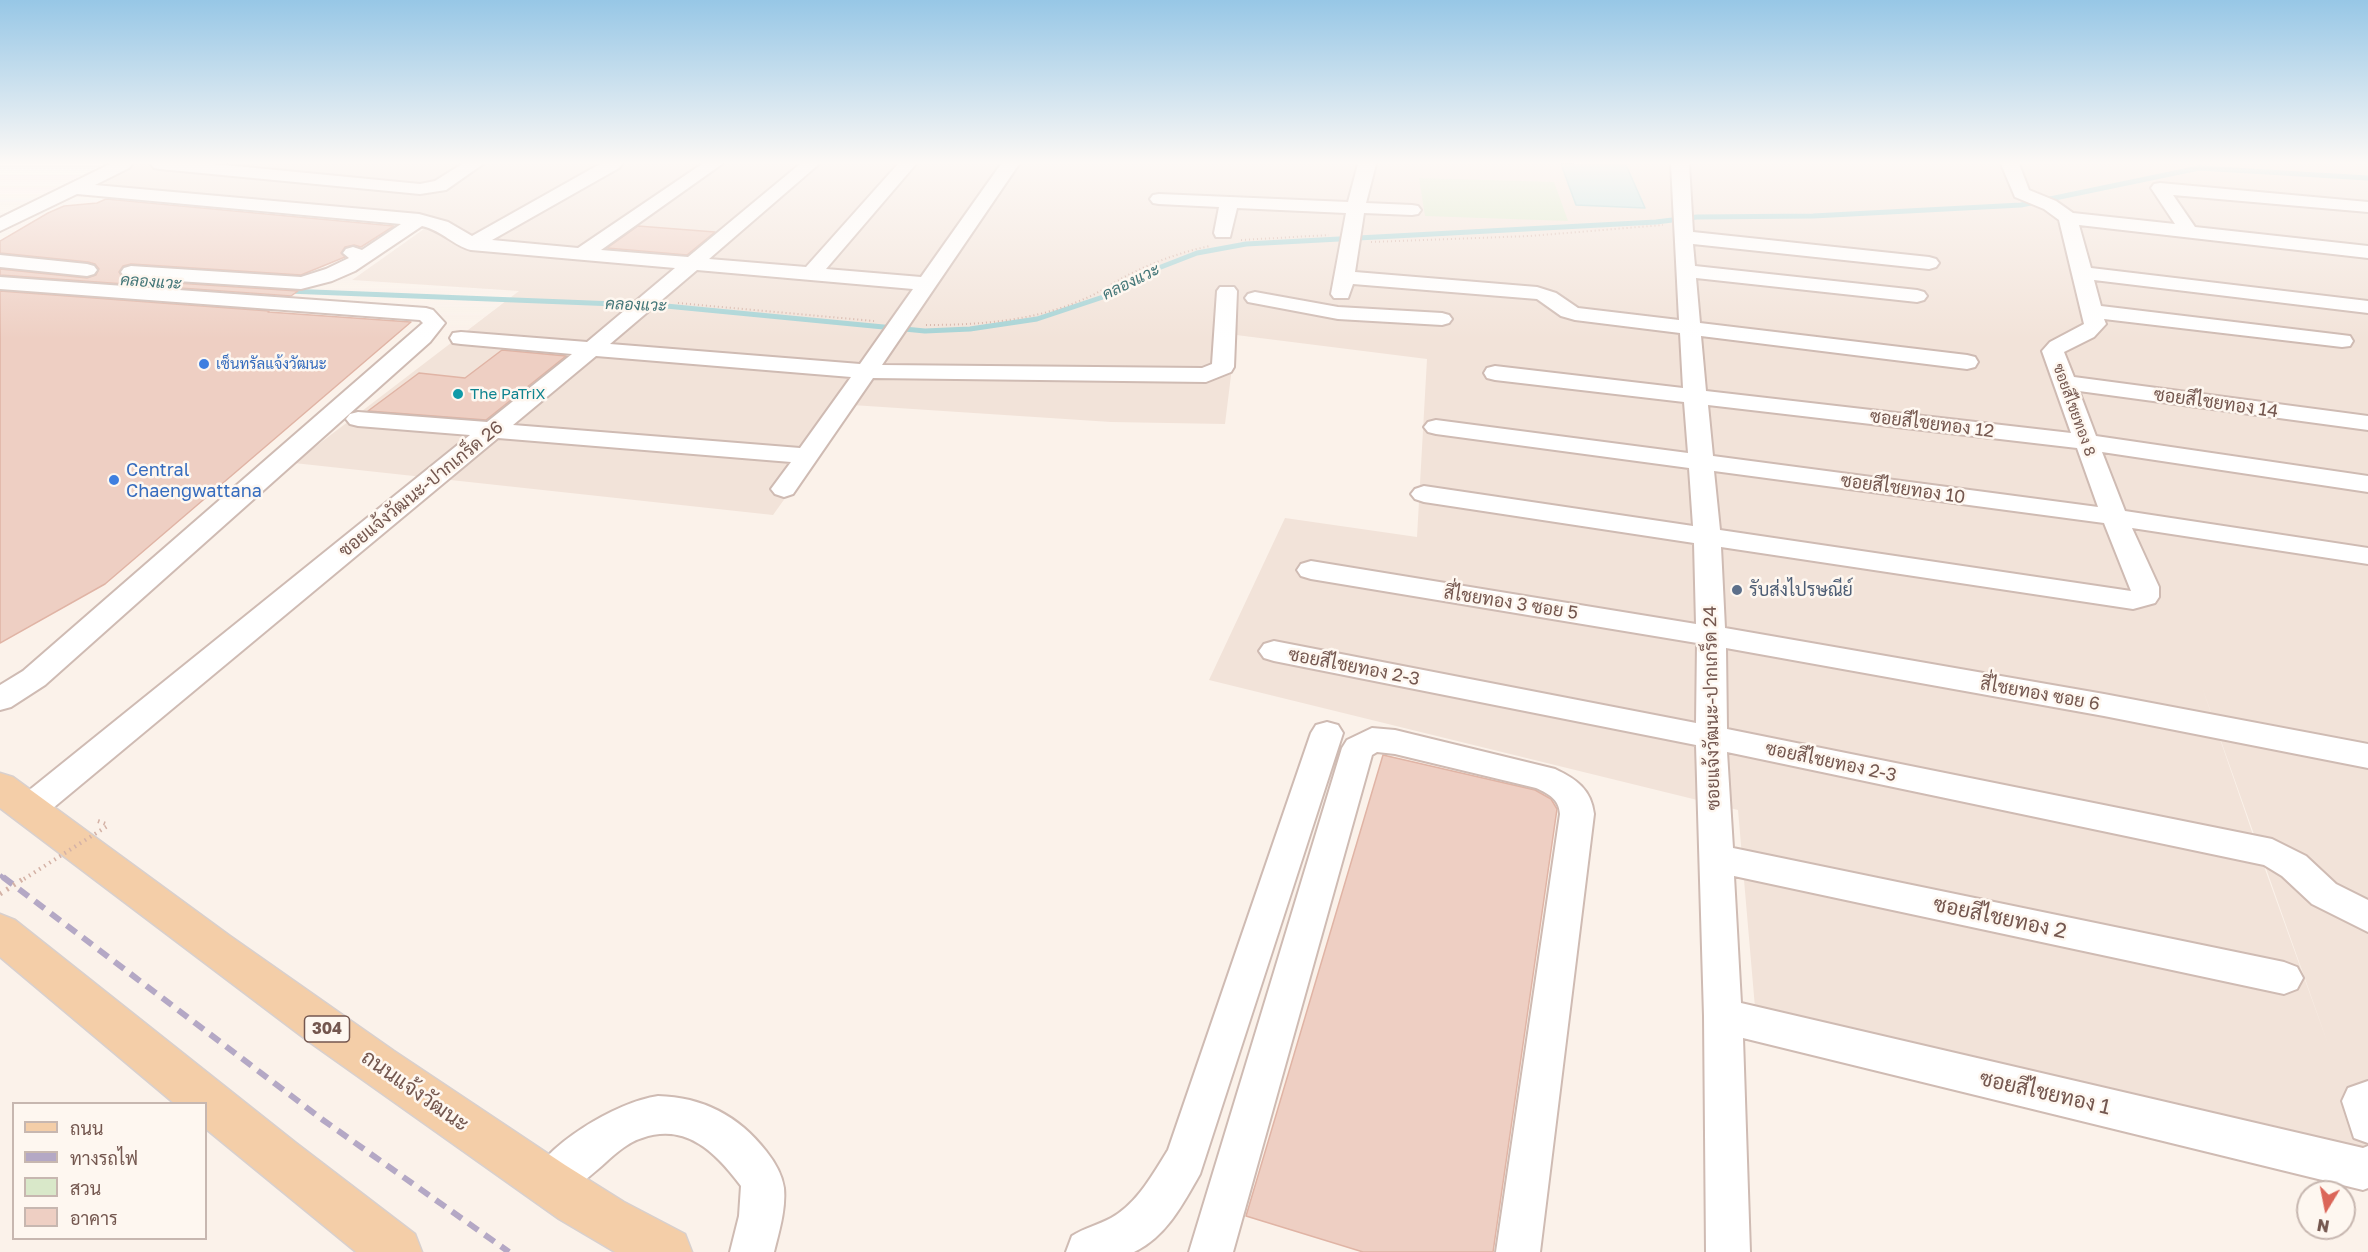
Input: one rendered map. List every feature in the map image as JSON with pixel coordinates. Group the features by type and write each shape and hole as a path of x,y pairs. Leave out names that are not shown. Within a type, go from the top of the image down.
{"main road":[{"name":"ถนนแจ้งวัฒนะ","path":"14,798 375,1064 549,1184 643,1241 667,1252"},
{"path":"0,932 279,1160 397,1252"}],"street":[{"path":"0,261 61,274 245,286 301,283 336,273 358,255 415,222"},
{"path":"431,222 444,225 471,244 813,272 927,284"},
{"path":"471,244 509,222"},
{"path":"582,254 628,222"},
{"name":"ซอยแจ้งวัฒนะ-ปากเกร็ด 26","path":"14,798 492,431 742,222"},
{"path":"813,272 857,222"},
{"path":"784,489 970,222"},
{"path":"1226,239 1227,222"},
{"path":"1338,313 1353,222"},
{"path":"2069,222 2092,311 2343,341"},
{"path":"2106,222 2368,252"},
{"path":"2183,222 2189,232"},
{"path":"1683,225 1929,263"},
{"name":"ซอยแจ้งวัฒนะ-ปากเกร็ด 24","path":"1683,225 1707,534 1711,635 1710,737 1723,1016 1728,1252"},
{"path":"0,283 61,274 110,271 245,286 303,315"},
{"path":"1685,271 1917,296"},
{"path":"2082,273 2368,307"},
{"path":"1343,277 1538,293 1552,297 1559,308 1575,314 1967,362"},
{"path":"461,338 864,371 1206,375 1217,372 1222,367 1227,291"},
{"path":"1255,298 1338,313 1442,319"},
{"path":"0,699 34,678 404,353 434,323 426,314 282,303"},
{"name":"ซอยสีไชยทอง 8","path":"1707,534 2133,600 2145,597 2145,587 2114,517 2053,351 2059,344 2090,332 2096,324 2092,311"},
{"path":"378,351 404,353"},
{"name":"ซอยสีไชยทอง 12","path":"1495,373 2086,442 2368,484"},
{"path":"349,375 376,377"},
{"name":"ซอยสีไชยทอง 14","path":"2063,382 2368,423"},
{"path":"358,419 807,456"},
{"name":"ซอยสีไชยทอง 10","path":"1436,427 2114,517 2368,556"},
{"path":"1424,494 1707,534"},
{"name":"สี่ไชยทอง 3 ซอย 5","path":"1311,570 1711,635"},
{"name":"สี่ไชยทอง ซอย 6","path":"1711,635 2225,727 2368,756"},
{"name":"ซอยสีไชยทอง 2-3","path":"1274,651 1710,737 2272,853 2294,866 2324,894 2368,917"},
{"path":"1088,1252 1099,1244 1128,1233 1159,1202 1185,1160 1328,733"},
{"path":"1211,1252 1358,748 1372,741 1395,742 1544,778 1563,787 1576,801 1577,814 1518,1252"},
{"name":"ซอยสีไชยทอง 2","path":"1716,858 2284,978"},
{"name":"ซอยสีไชยทอง 1","path":"1723,1016 2362,1169 2368,1167"},
{"path":"2368,1100 2362,1101 2368,1124"},
{"path":"549,1184 614,1132 640,1118 674,1114 702,1121 726,1135 745,1155 761,1181 762,1211 752,1252"}],"path":[{"path":"644,305 895,328 945,326 1033,315 1100,292 1128,275 1159,262 1226,239 1290,236 1350,239 1530,236 1683,225"},
{"path":"0,894 109,825 97,821"}],"shaded area":[{"path":"433,222 2368,222 2368,1164 1757,1031 1738,810 1209,680 1285,518 1417,537 1427,359 1236,335 1225,424 1111,422 852,405 773,515 294,463 519,291 352,280","holes":["2202,687 2328,1044 2261,858"]}],"building":[{"path":"32,222 356,222 394,226 361,247 354,245 345,247 341,253 345,257 301,275 131,264 123,266 119,272 123,278 131,280 298,291 291,296 0,275 0,269 87,278 96,275 99,269 95,264 88,262 0,253 0,241"},
{"path":"638,226 715,232 687,255 607,248"},
{"name":"Central Chaengwattana","path":"0,291 411,322 105,584 0,643"},
{"name":"The PaTriX","path":"502,350 566,356 486,420 368,411 419,373 465,378"},
{"path":"1383,755 1535,790 1551,799 1557,809 1493,1252 1363,1252 1246,1216"}],"waterway":[{"name":"คลองแวะ","path":"288,291 666,306 925,331 970,329 1037,319 1103,297 1143,274 1197,253 1246,244 1648,222"}],"railway":[{"path":"0,875 5,879"},
{"path":"3,877 323,1120 509,1252"}],"place":[{"name":"เซ็นทรัลแจ้งวัฒนะ","path":"204,364"},
{"name":"The PaTriX","path":"458,394"},
{"name":"Central Chaengwattana","path":"114,480"},
{"name":"รับส่งไปรษณีย์","path":"1737,590"}]}
